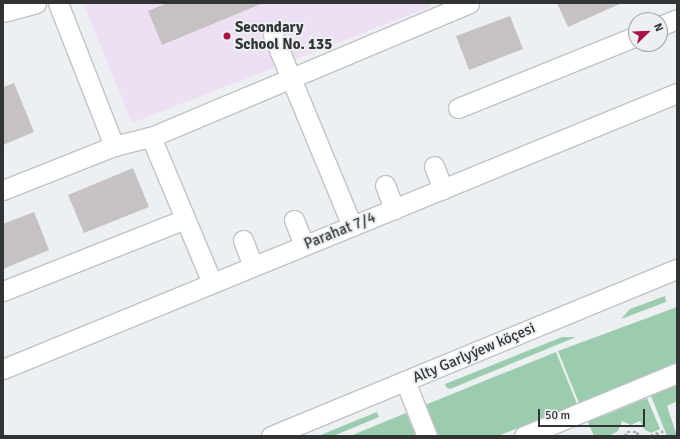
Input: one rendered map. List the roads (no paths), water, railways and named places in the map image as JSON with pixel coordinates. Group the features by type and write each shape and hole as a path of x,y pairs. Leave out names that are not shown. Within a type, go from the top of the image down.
{"street":[{"path":"3,12 36,3"},
{"path":"58,3 114,146"},
{"path":"3,190 114,146 151,137 459,5"},
{"path":"273,35 352,226"},
{"path":"458,108 628,39"},
{"name":"Parahat 7/4","path":"3,369 677,93"},
{"path":"151,137 212,283"},
{"path":"434,166 443,189"},
{"path":"385,185 394,209"},
{"path":"3,291 185,219"},
{"path":"294,220 304,245"},
{"path":"243,240 253,266"},
{"name":"Alty Garlyýew köçesi","path":"271,436 677,269"},
{"path":"524,436 677,373"},
{"path":"405,381 427,436"}],"place":[{"name":"Secondary School No. 135","path":"227,36"}]}
